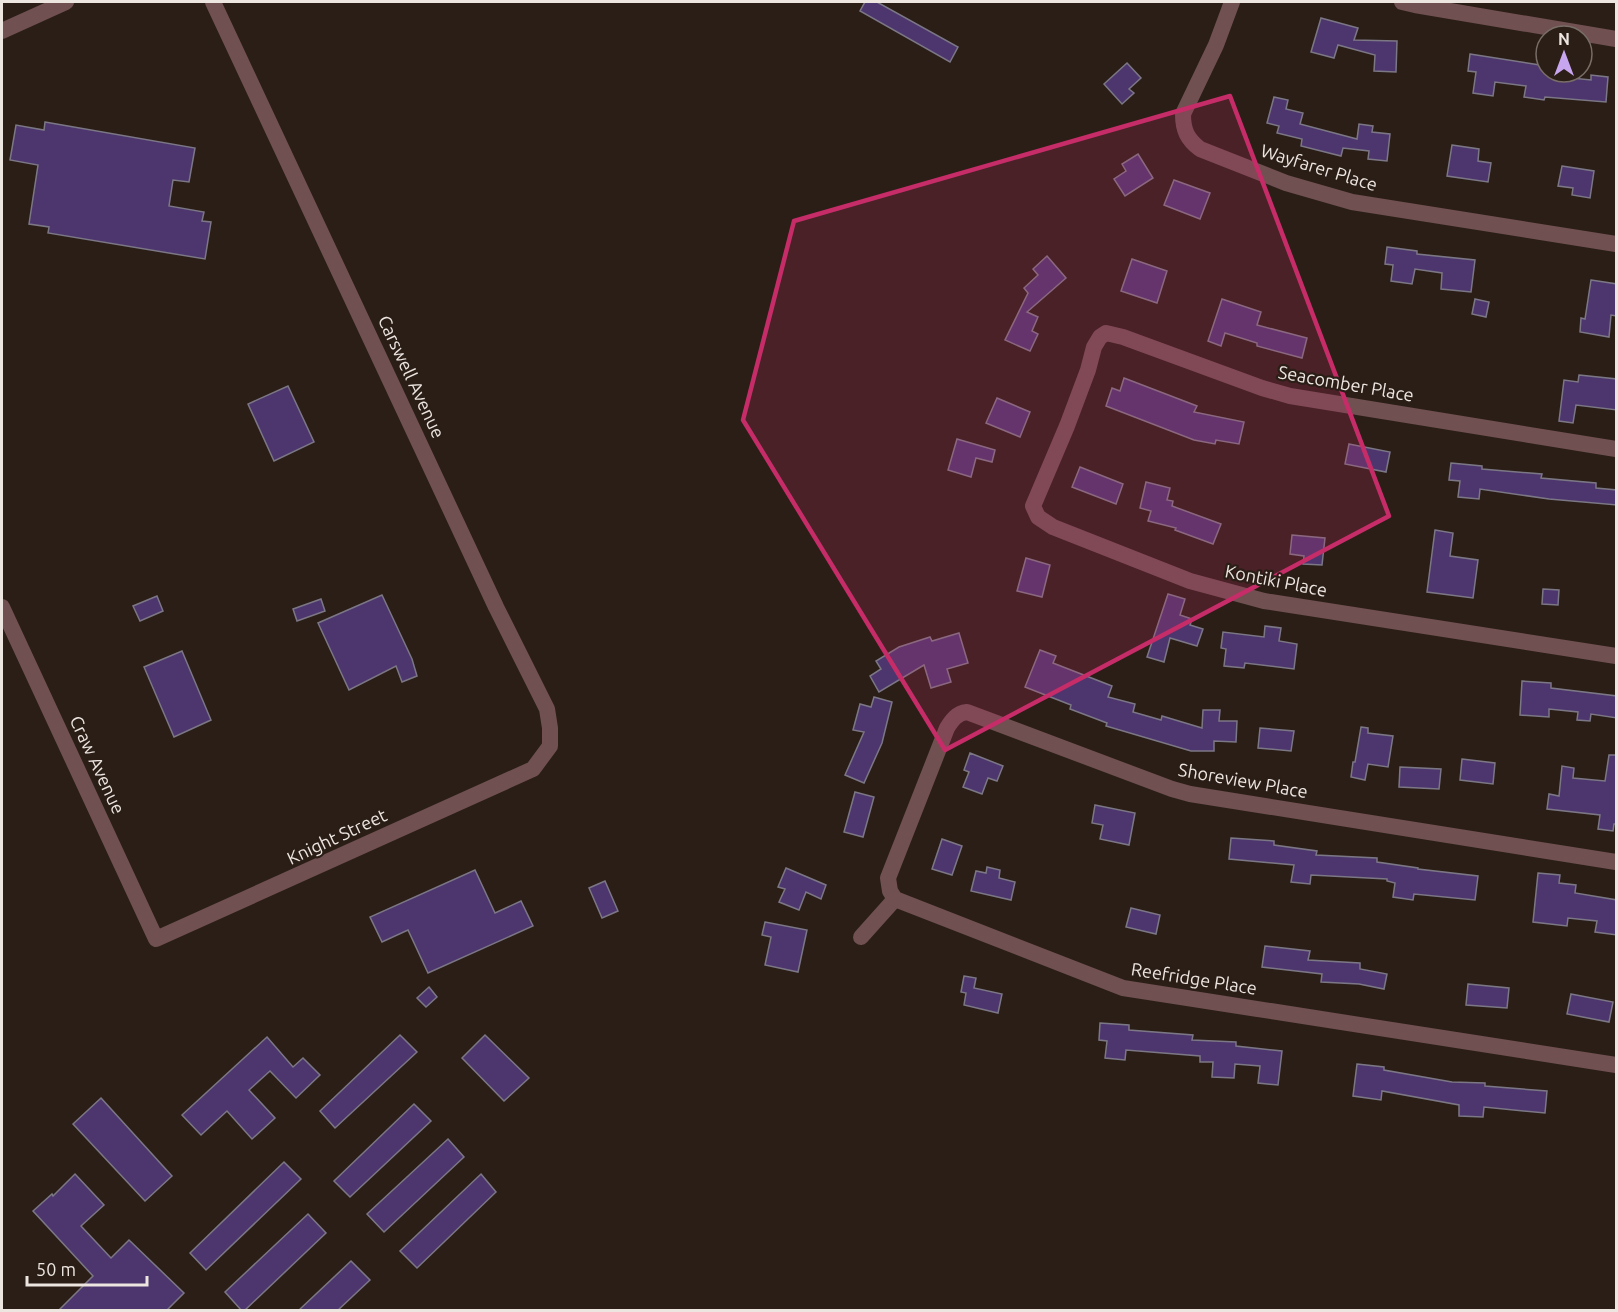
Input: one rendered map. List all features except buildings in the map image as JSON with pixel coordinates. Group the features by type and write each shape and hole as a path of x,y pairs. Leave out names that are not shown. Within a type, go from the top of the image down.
{"street":[{"path":"2,31 66,2"},
{"name":"Carswell Avenue","path":"213,2 496,608 547,709 550,746 533,769"},
{"name":"Wayfarer Place","path":"1232,2 1216,45 1183,114 1186,134 1200,148 1286,183 1352,202 1617,244"},
{"path":"1402,2 1617,39"},
{"name":"Seacomber Place","path":"1067,426 1094,347 1100,337 1106,333 1290,396 1617,449"},
{"name":"Kontiki Place","path":"1067,426 1033,506 1038,517 1053,527 1190,582 1264,601 1617,656"},
{"name":"Craw Avenue","path":"2,607 156,939"},
{"name":"Shoreview Place","path":"895,899 890,891 888,878 947,728 953,719 967,712 1190,794 1617,862"},
{"name":"Knight Street","path":"156,939 533,769"},
{"path":"861,937 895,899"},
{"name":"Reefridge Place","path":"895,899 1100,981 1123,988 1617,1065"}],"highlighted area":[{"path":"1230,96 1389,516 945,750 743,420 794,221"}]}
